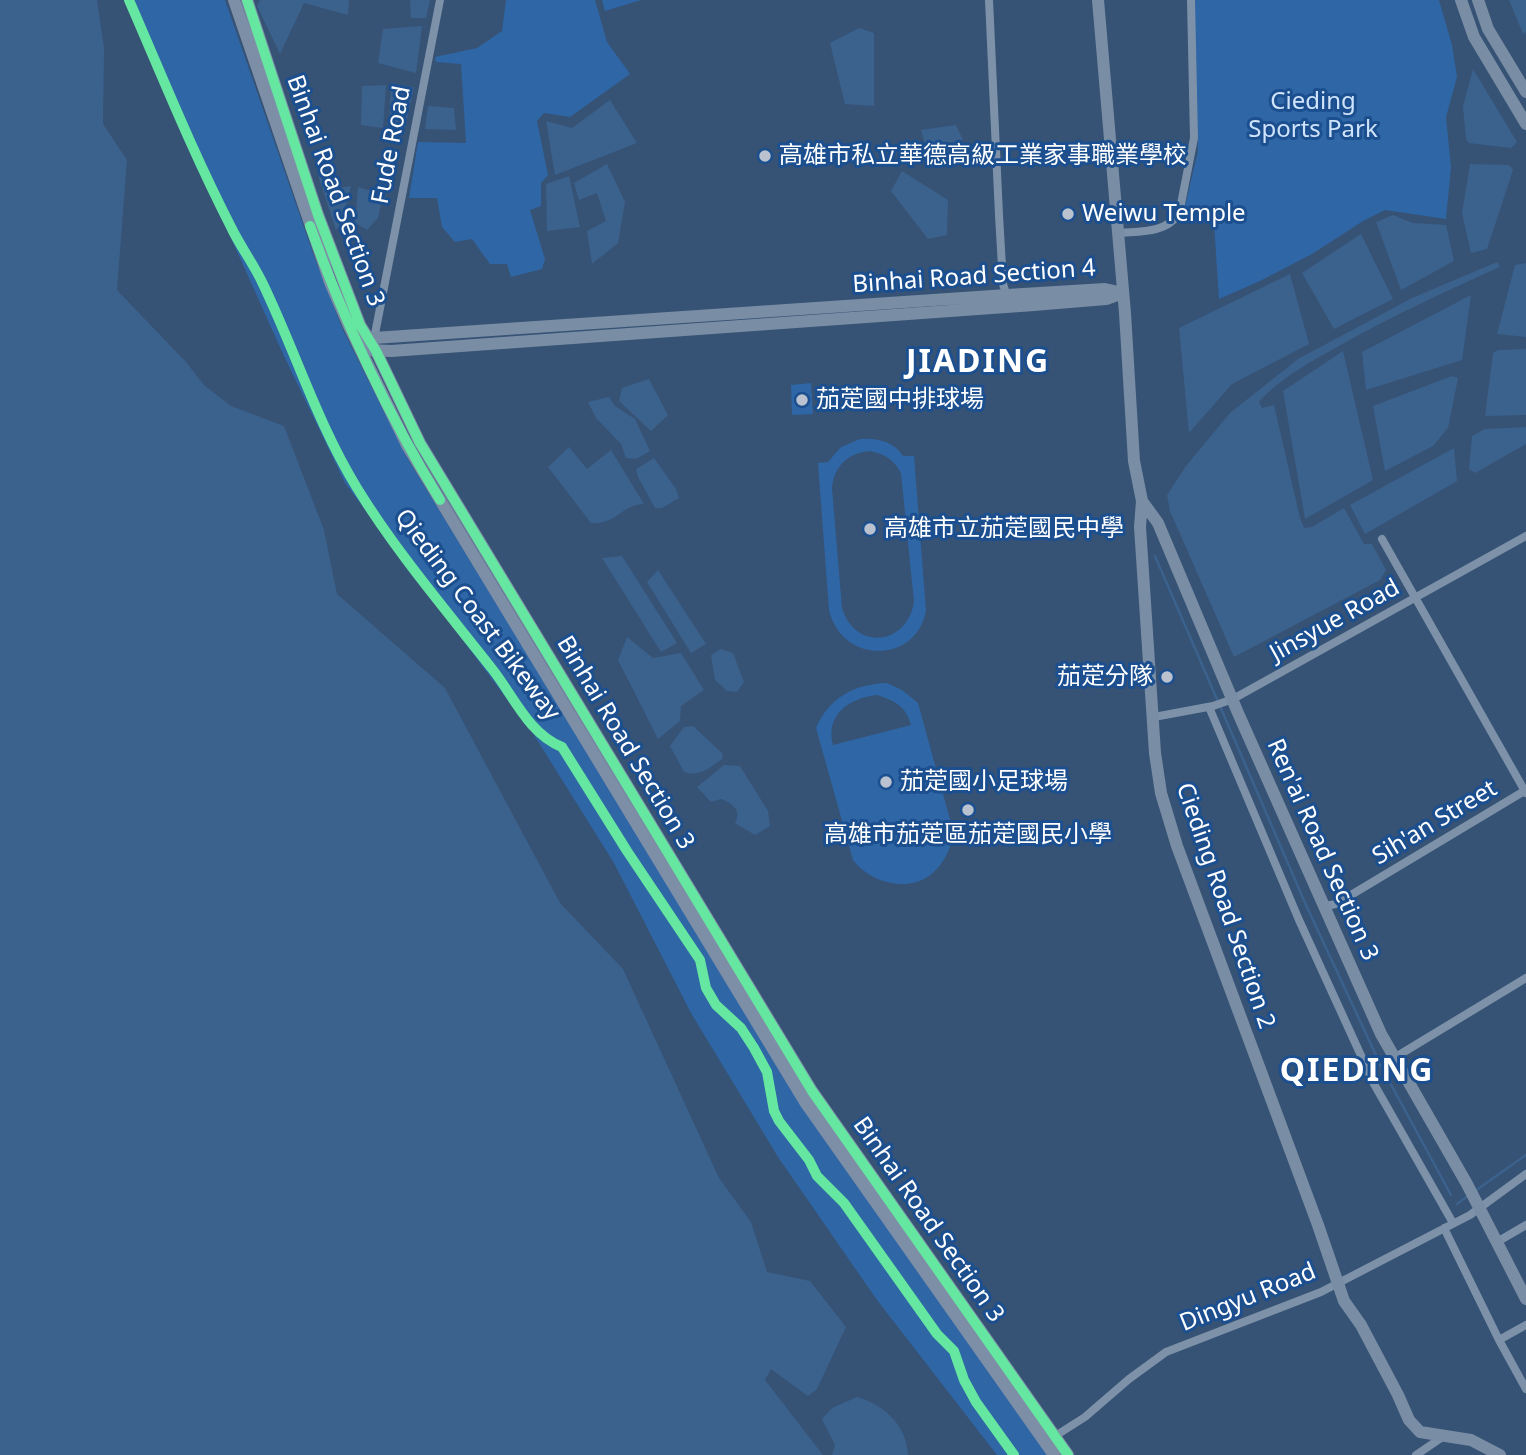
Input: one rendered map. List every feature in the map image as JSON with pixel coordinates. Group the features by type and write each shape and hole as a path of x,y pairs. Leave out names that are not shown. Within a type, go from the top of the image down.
{"main road":[{"name":"Binhai Road Section 3","path":"234,0 330,282 408,447 597,747"},
{"name":"Binhai Road Section 3","path":"247,0 318,215 360,325 374,343 420,443 805,1102 1050,1440 1068,1455"},
{"name":"Binhai Road Section 3","path":"1050,1440 1054,1455"}],"street":[{"name":"Fude Road","path":"374,343 440,0"},
{"path":"989,0 1003,284 1007,301"},
{"name":"Cieding Road Section 2","path":"1098,0 1124,293 1134,461 1142,500 1141,548 1155,753 1161,793 1177,846 1344,1301 1361,1325 1409,1420 1420,1432 1472,1440 1500,1455"},
{"path":"1118,233 1165,227 1179,214 1194,138 1191,0"},
{"path":"1461,0 1474,37 1526,124"},
{"path":"1478,0 1488,29 1526,92"},
{"name":"Binhai Road Section 4","path":"359,344 1007,301 1105,289 1124,293"},
{"name":"Ren'ai Road Section 3","path":"1142,500 1158,523 1229,701 1325,906 1381,1034 1463,1177 1526,1299"},
{"name":"Jinsyue Road","path":"1154,717 1211,707 1229,701 1526,536"},
{"path":"1382,538 1526,791"},
{"path":"1211,707 1299,920 1374,1084 1453,1223"},
{"name":"Sih'an Street","path":"1325,906 1336,904 1526,791"},
{"path":"1394,1058 1526,978"},
{"name":"Dingyu Road","path":"1050,1440 1085,1417 1129,1378 1166,1352 1321,1292 1478,1210 1526,1174"},
{"path":"1497,1242 1526,1225"},
{"path":"1444,1228 1526,1389"},
{"path":"1499,1340 1526,1325"},
{"path":"1416,1455 1444,1436"}],"green space":[{"path":"124,0 225,0 314,256 343,330 409,461 476,570 1049,1455 997,1455 877,1300 778,1157 691,1013 614,863 534,735 345,483 284,356"},
{"path":"506,0 595,0 607,42 630,74 570,117 544,113 537,121 548,175 541,183 541,206 530,210 545,259 542,269 511,277 507,264 490,264 472,239 455,242 442,227 437,198 409,198 418,142 466,143 461,64 436,62 435,57 477,48 502,31"},
{"path":"602,0 641,0 605,11"},
{"name":"Cieding Sports Park","path":"1193,0 1439,0 1452,45 1457,77 1446,117 1451,167 1446,219 1385,210 1312,254 1219,299 1214,223 1181,223 1198,151"},
{"name":"茄萣國中排球場","path":"811,383 813,414 792,415 791,385"},
{"path":"860,439 872,439 889,444 903,456 914,456 926,611 919,628 908,641 894,648 879,651 848,641 836,628 829,610 818,463 828,462 841,447","holes":["870,451 885,456 901,473 914,602 902,628 892,635 880,638 869,637 858,631 849,622 842,608 832,488 836,473 844,462 862,452"]},
{"path":"887,683 902,690 918,703 954,834 942,863 929,876 909,884 877,879 853,860 816,728 821,717 835,701 853,690","holes":["877,695 903,709 911,725 833,745 831,734 836,716 849,704"]}],"shaded area":[{"path":"0,0 97,0 104,48 103,124 127,160 117,290 186,362 204,385 231,406 284,426 324,530 337,594 445,688 560,903 623,969 719,1178 751,1222 767,1272 810,1281 846,1327 817,1389 808,1396 771,1369 765,1380 823,1455 0,1455"},
{"path":"260,0 349,0 348,15 304,3 280,54 257,6"},
{"path":"410,0 430,0 426,18 411,18"},
{"path":"1509,0 1526,0 1526,32 1523,34"},
{"path":"422,26 416,73 378,63 383,29"},
{"path":"859,28 874,33 874,106 845,104 830,43"},
{"path":"1473,69 1517,142 1511,148 1469,143 1466,139 1463,106"},
{"path":"391,83 414,87 405,128 389,126"},
{"path":"386,85 383,128 361,125 362,86"},
{"path":"610,100 637,143 555,175 546,121 572,128"},
{"path":"428,106 454,108 456,130 425,129"},
{"path":"956,125 963,140 926,148 921,130"},
{"path":"963,146 965,160 933,167 930,153"},
{"path":"607,164 625,202 618,243 592,264 587,231 606,221 597,193 579,200 574,183"},
{"path":"1470,164 1509,165 1513,170 1487,249 1471,253 1462,213"},
{"path":"902,171 948,200 947,235 928,239 891,191"},
{"path":"318,175 334,189 351,186 341,224 336,230"},
{"path":"569,176 580,227 547,231 546,184"},
{"path":"358,187 367,190 385,187 378,218 367,230 355,223"},
{"path":"1393,215 1413,223 1446,225 1454,261 1401,290 1376,222"},
{"path":"1361,234 1393,299 1334,329 1302,273"},
{"path":"1497,262 1500,267 1398,314 1307,364 1277,385 1259,402 1262,408 1274,405 1304,528 1312,527 1344,508 1364,544 1372,544 1386,570 1380,580 1234,657 1170,511 1167,495 1186,466 1230,413 1298,359 1412,298"},
{"path":"1526,263 1526,337 1497,334 1515,265"},
{"path":"1290,274 1309,344 1232,384 1189,433 1179,328"},
{"path":"1471,295 1462,360 1366,390 1362,352"},
{"path":"1526,349 1526,415 1485,416 1493,353 1498,350"},
{"path":"1343,351 1373,480 1305,519 1283,391"},
{"path":"1452,376 1458,378 1448,428 1433,446 1385,471 1373,406"},
{"path":"649,379 668,415 651,431 619,401 622,388"},
{"path":"609,397 615,406 635,419 650,451 636,459 626,458 621,444 596,418 588,402"},
{"path":"1526,427 1526,444 1475,473 1469,469 1472,436 1485,429"},
{"path":"569,447 587,469 611,450 644,504 630,507 607,521 591,523 548,467"},
{"path":"1454,448 1457,481 1365,534 1350,505"},
{"path":"654,458 676,489 679,498 662,508 655,508 636,469"},
{"path":"622,556 677,643 661,652 602,558"},
{"path":"658,570 706,644 691,653 647,582"},
{"path":"627,637 653,658 681,653 704,690 681,706 680,721 658,739 618,660"},
{"path":"721,649 733,653 744,682 737,692 727,691 715,680 711,655"},
{"path":"693,726 723,754 722,759 713,766 704,771 690,773 684,772 670,746 684,727"},
{"path":"724,765 740,766 768,811 770,826 755,835 735,823 737,811 732,805 721,799 711,802 697,787"},
{"path":"857,1397 876,1405 892,1417 903,1434 908,1455 832,1455 835,1445 822,1419 832,1408"}],"waterway":[{"path":"1155,556 1306,905 1381,1066 1451,1195"},
{"path":"1475,1191 1526,1155"},
{"path":"1457,1204 1469,1195"}],"cycle path":[{"name":"Qieding Coast Bikeway","path":"129,0 204,171 262,282 318,412 357,488 405,558 493,670 523,714 540,733 562,747 700,960 706,988 716,1005 741,1028 754,1048 767,1072 774,1111 779,1121 809,1160 817,1176 844,1203 937,1334 954,1351 964,1380 976,1402 1014,1455"},
{"name":"Qieding Coast Bikeway","path":"247,0 318,215 360,325 376,351 420,443 812,1091 1068,1455"},
{"path":"310,226 337,297 368,366 402,434 440,500"}],"place":[{"name":"高雄市私立華德高級工業家事職業學校","path":"765,156"},
{"name":"Weiwu Temple","path":"1068,214"},
{"name":"茄萣國中排球場","path":"802,400"},
{"name":"高雄市立茄萣國民中學","path":"870,529"},
{"name":"茄萣分隊","path":"1167,677"},
{"name":"茄萣國小足球場","path":"886,782"},
{"name":"高雄市茄萣區茄萣國民小學","path":"968,810"}],"district":[{"name":"JIADING","path":"978,363"},
{"name":"QIEDING","path":"1357,1072"}]}
